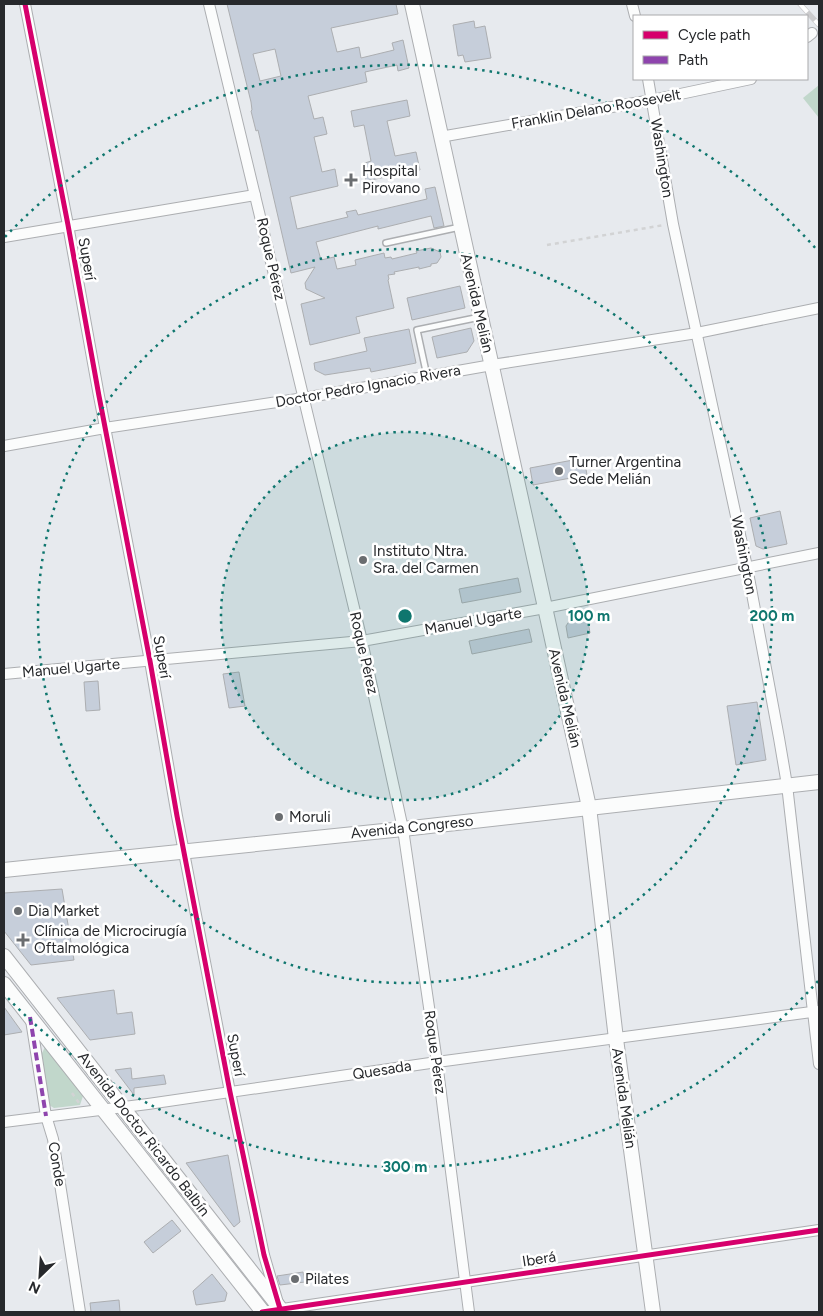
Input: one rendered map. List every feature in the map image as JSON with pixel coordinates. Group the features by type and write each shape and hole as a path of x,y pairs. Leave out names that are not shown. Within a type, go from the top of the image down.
{"main road":[{"name":"Avenida Melián","path":"412,4 589,807 616,1039 653,1312"},
{"name":"Avenida Congreso","path":"4,870 403,829 819,782"},
{"name":"Avenida Doctor Ricardo Balbín","path":"4,956 281,1312"},
{"name":"Avenida Doctor Ricardo Balbín","path":"4,984 262,1312"}],"street":[{"name":"Superí","path":"25,4 230,1092 264,1255 281,1312"},
{"name":"Roque Pérez","path":"210,4 362,641 403,829 437,1062 469,1312"},
{"name":"Washington","path":"648,80 673,224 747,567 787,785 816,1012 819,1064"},
{"name":"Franklin Delano Roosevelt","path":"440,137 652,100 746,80"},
{"path":"4,237 256,195"},
{"name":"Doctor Pedro Ignacio Rivera","path":"4,446 105,428 304,398 492,365 697,333 819,308"},
{"name":"Manuel Ugarte","path":"4,674 362,641 545,608 819,553"},
{"name":"Quesada","path":"4,1122 85,1113 437,1062 816,1012"},
{"name":"Conde","path":"30,1017 46,1116 53,1138 80,1312"},
{"name":"Iberá","path":"262,1312 281,1312 645,1255 819,1230"}],"lane":[{"path":"386,242 460,227"},
{"path":"427,376 418,330 481,316"}],"path":[{"path":"547,245 673,224"}],"green space":[{"path":"819,85 819,118 803,98"},
{"path":"45,1047 83,1096 80,1105 54,1108 49,1105 41,1055"}],"building":[{"path":"227,4 396,4 398,14 331,28 337,52 359,47 361,58 394,50 392,43 403,40 409,68 398,71 397,65 365,72 367,82 308,96 314,119 323,117 327,134 314,137 322,172 335,169 338,186 290,197 297,229 348,217 346,212 356,210 358,215 427,199 425,189 435,187 444,226 434,228 431,216 378,229 378,226 316,242 321,260 334,257 337,269 356,265 355,260 384,253 385,258 391,257 392,259 431,248 440,252 441,257 437,263 431,264 431,266 394,272 395,274 388,275 394,308 356,317 360,333 310,345 301,304 325,298 306,289 305,283 315,267 291,273 258,130 256,131 251,111 251,102","holes":["275,49 281,76 260,81 253,54"]},
{"path":"474,21 475,28 485,26 491,58 465,62 463,55 458,56 453,25"},
{"path":"407,100 410,116 387,121 395,156 416,152 420,170 366,181 362,164 371,161 364,125 354,127 351,111"},
{"path":"460,286 465,308 412,320 407,298"},
{"path":"471,328 474,341 467,352 437,358 432,337"},
{"path":"409,329 416,363 371,372 370,368 325,375 315,370 314,363 367,351 364,338"},
{"name":"Turner Argentina Sede Melián","path":"584,458 587,475 533,485 530,468"},
{"path":"780,511 787,544 763,549 756,546 750,518"},
{"path":"518,578 521,592 462,603 459,589"},
{"path":"587,615 590,633 568,638 566,626 572,617"},
{"path":"529,629 532,642 472,654 469,641"},
{"path":"239,672 245,706 229,708 223,674"},
{"path":"98,681 100,710 86,711 84,682"},
{"path":"757,702 766,760 736,765 727,706"},
{"path":"62,889 74,960 31,965 4,931 4,893"},
{"path":"114,990 117,1014 132,1012 135,1034 90,1040 57,998"},
{"path":"4,1007 22,1032 4,1035"},
{"path":"131,1068 132,1079 164,1075 166,1084 134,1088 134,1095 115,1070"},
{"path":"228,1155 240,1222 234,1227 186,1163"},
{"path":"172,1220 181,1231 153,1253 144,1242"},
{"name":"Pilates","path":"303,1272 305,1282 280,1285 277,1276"},
{"path":"212,1274 227,1293 225,1301 196,1305 193,1291"},
{"path":"119,1300 120,1312 91,1312 90,1303"}],"railway":[{"path":"800,4 819,25"}],"marked path":[{"path":"30,1017 46,1116"}],"cycle path":[{"path":"25,4 230,1092 264,1255 281,1312"},
{"path":"262,1312 819,1230"}],"place":[{"name":"Hospital Pirovano","path":"351,180"},
{"name":"Turner Argentina Sede Melián","path":"559,471"},
{"name":"Instituto Ntra. Sra. del Carmen","path":"363,560"},
{"name":"Moruli","path":"279,817"},
{"name":"Dia Market","path":"18,911"},
{"name":"Clínica de Microcirugía Oftalmológica","path":"23,940"},
{"name":"Pilates","path":"295,1279"}]}
